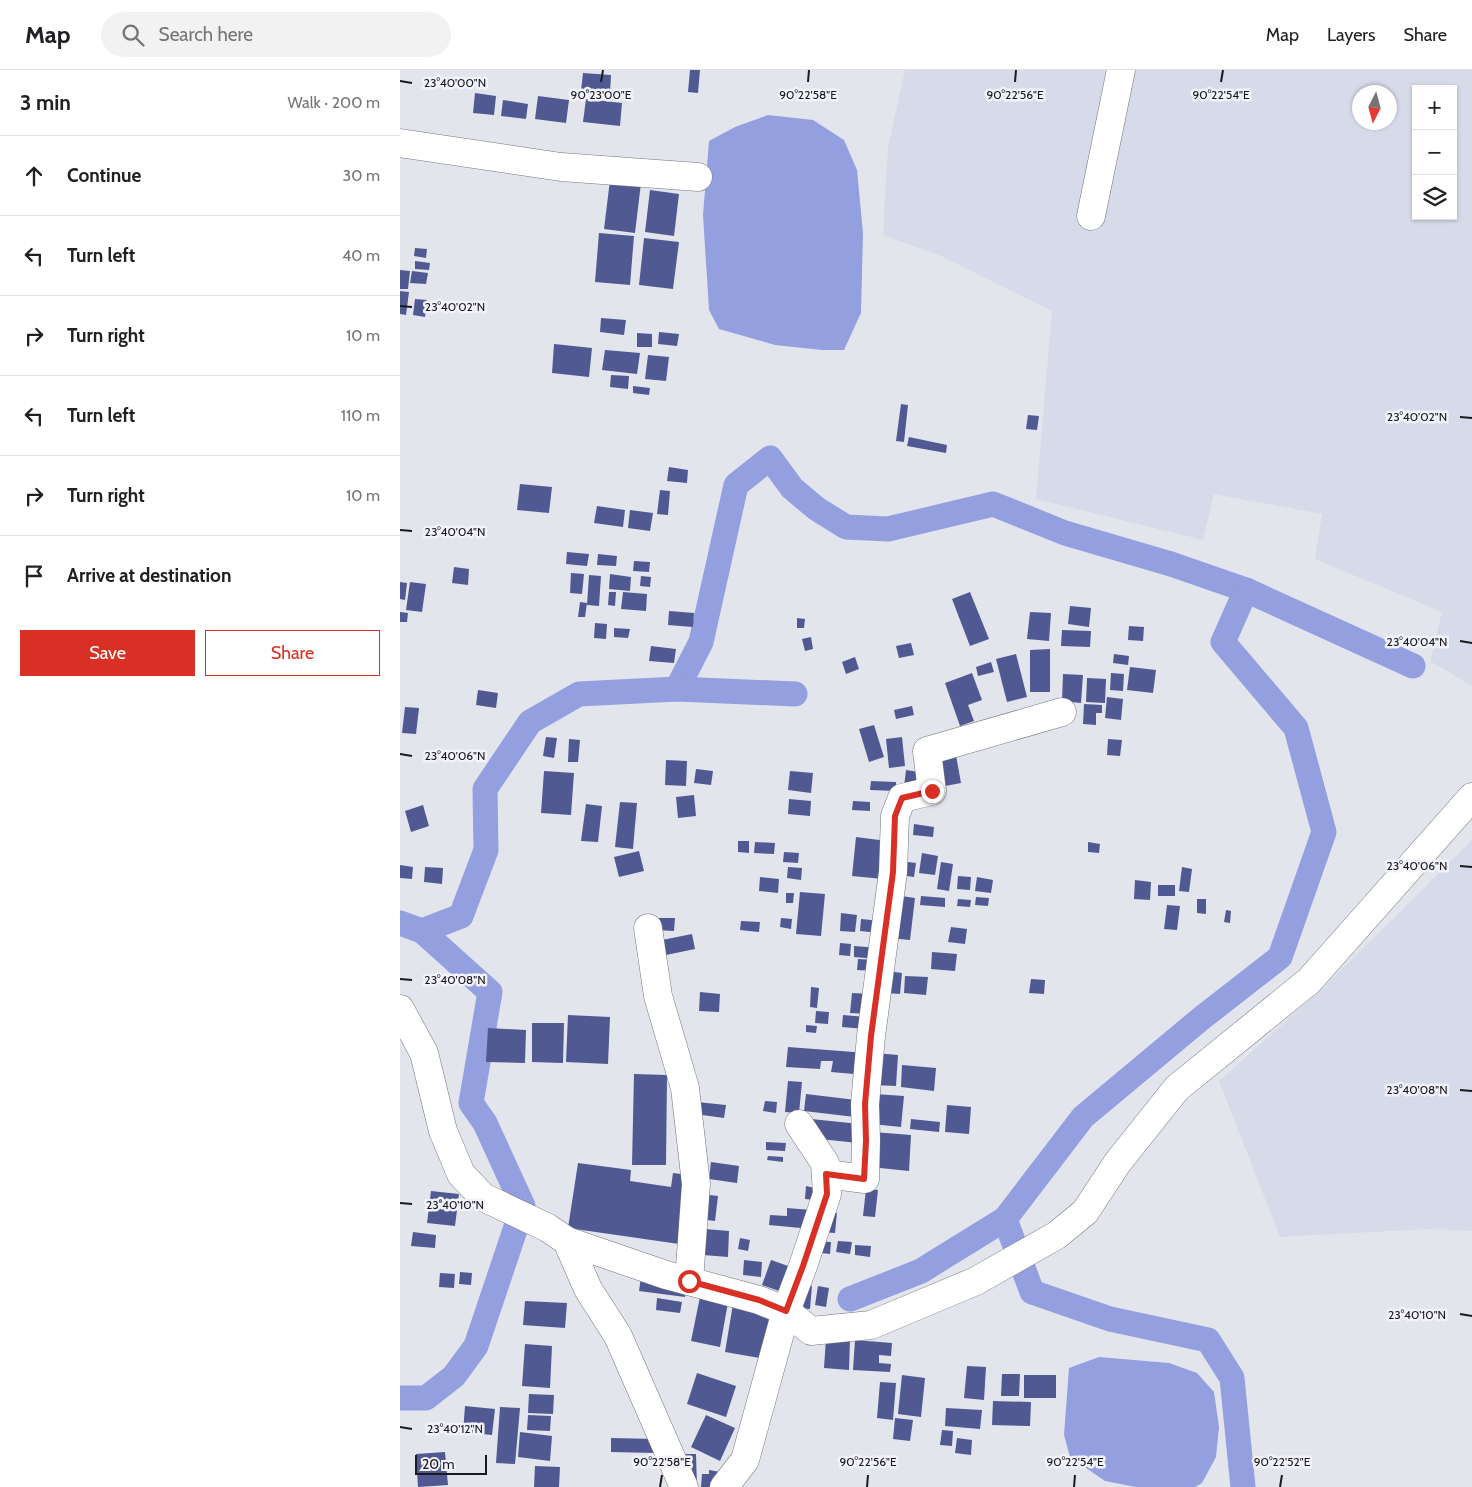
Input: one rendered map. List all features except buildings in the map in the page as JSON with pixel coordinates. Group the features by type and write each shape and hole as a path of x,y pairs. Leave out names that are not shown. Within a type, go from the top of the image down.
{"street":[{"path":"1091,216 1120,70"},
{"path":"400,143 561,167 698,177"},
{"path":"826,1174 864,1179 865,1104 870,1046 893,872 895,816 902,798 932,791 927,751 1062,712"},
{"path":"400,1009 424,1053 443,1131 461,1174 483,1197 558,1235 666,1275 759,1300 786,1311 811,1331 872,1325 976,1281 1057,1235 1085,1212 1118,1162 1177,1088 1309,981 1472,797"},
{"path":"648,928 658,996 685,1088 696,1184 689,1281"},
{"path":"724,1487 745,1460 786,1311 827,1194 825,1163 799,1124"},
{"path":"558,1235 588,1289 618,1336 684,1487"}],"shaded area":[{"path":"905,70 1472,70 1472,686 1430,661 1442,612 1315,559 1322,514 1214,494 1203,540 1036,499 1052,311 941,256 883,235 888,147"},
{"path":"1472,840 1472,1231 1429,1229 1280,1237 1219,1081 1324,987"}],"water":[{"path":"768,115 813,120 844,140 857,170 863,233 861,313 844,350 822,350 775,345 719,329 709,310 703,215 709,141 735,127"},
{"path":"1099,1357 1169,1363 1197,1373 1214,1392 1219,1427 1216,1457 1202,1483 1195,1487 1136,1487 1105,1481 1070,1457 1064,1435 1069,1368"}],"waterway":[{"path":"677,689 701,642 736,485 770,458 792,488 817,509 846,527 888,529 993,504 1065,533 1171,564 1246,590 1413,666"},
{"path":"1243,1487 1232,1378 1208,1340 1110,1319 1032,1292 1005,1219 1083,1117 1203,1017 1280,957 1324,832 1296,728 1223,642 1246,590"},
{"path":"422,931 461,916 486,850 485,789 530,722 579,694 677,689 795,694"},
{"path":"400,923 422,931 490,992 471,1103 485,1123 523,1206 476,1346 454,1376 426,1398 400,1398"},
{"path":"850,1299 921,1271 1005,1219"}],"route":[{"path":"689,1281 759,1300 786,1311 827,1194 826,1174 864,1179 865,1104 871,1036 893,872 895,816 902,798 932,791"}]}
